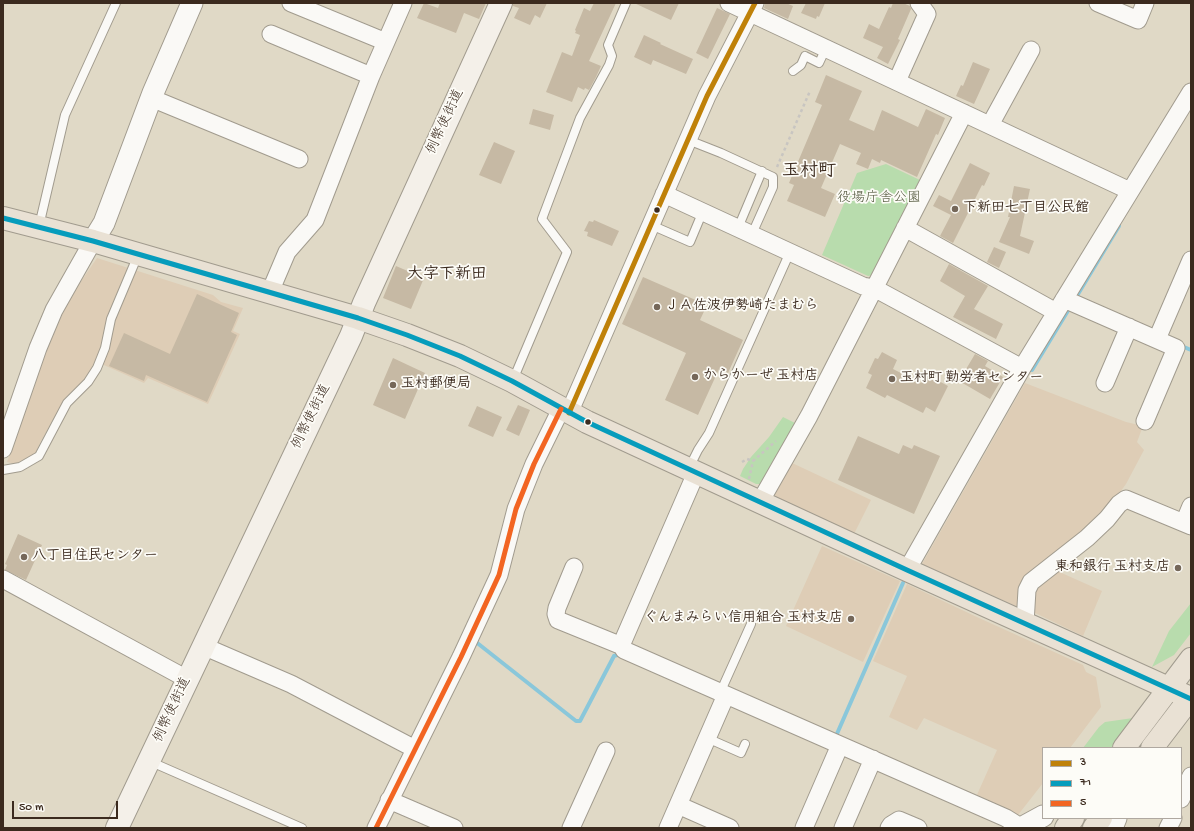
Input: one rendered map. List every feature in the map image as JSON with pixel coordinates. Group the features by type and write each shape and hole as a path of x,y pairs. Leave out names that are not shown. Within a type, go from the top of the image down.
{"main road":[{"name":"例幣使街道","path":"117,828 351,336 501,3"},
{"path":"3,218 93,241 358,318 460,356 512,381 565,411 693,471 907,570 1191,698 1153,747"},
{"path":"1125,747 1191,659"},
{"path":"1066,828 1072,819"},
{"path":"1094,828 1100,819"}],"street":[{"path":"3,449 38,348 54,310 104,223 151,98 192,3"},
{"path":"291,3 386,42"},
{"path":"270,292 287,252 315,220 371,76 403,3"},
{"path":"729,3 752,8 826,48 1130,191"},
{"path":"1098,3 1138,20 1145,3"},
{"path":"897,81 926,7"},
{"path":"376,828 461,657 499,575 516,509 536,459 565,411 651,225 706,96 752,8"},
{"path":"271,34 371,76"},
{"path":"990,125 1032,50"},
{"path":"151,98 299,159"},
{"path":"907,570 1022,368 1130,191 1188,104"},
{"path":"760,502 797,437 964,113"},
{"path":"664,194 863,286 874,288 1022,368"},
{"path":"905,228 1060,306 1129,327 1176,348 1145,421"},
{"path":"1157,339 1191,260"},
{"path":"1105,383 1129,327"},
{"path":"622,646 693,471"},
{"path":"1025,623 1027,590 1031,582 1087,538 1108,519 1119,504 1126,499 1187,525 1191,506"},
{"path":"574,567 557,608 556,614 558,620 622,646 629,653 1006,818 1014,823 1018,828"},
{"path":"3,579 187,679"},
{"path":"203,646 291,684 415,750"},
{"path":"668,828 707,738 723,694"},
{"path":"804,828 840,745"},
{"path":"571,828 606,751"},
{"path":"843,828 873,759"},
{"path":"1182,797 1191,776"},
{"path":"389,800 454,828"},
{"path":"678,806 730,828"},
{"path":"1021,828 1042,817"},
{"path":"1168,828 1172,819"},
{"path":"890,828 891,825 899,820 918,828"}],"lane":[{"path":"39,227 65,115 116,3"},
{"path":"512,381 567,252 542,219 580,118 612,56 608,45 626,3"},
{"path":"793,71 800,65 805,56 819,63 826,48"},
{"path":"688,140 773,177 773,187 745,231"},
{"path":"745,231 762,172"},
{"path":"651,225 690,242 703,211"},
{"path":"693,471 698,450 710,433 790,252"},
{"path":"3,470 20,467 39,456 67,403 88,382 98,368 106,348 111,319 138,254"},
{"path":"723,694 751,624"},
{"path":"707,738 741,753 745,744"},
{"path":"149,760 302,828"}],"path":[{"path":"773,177 810,91"},
{"path":"748,483 753,461 787,432 797,437"},
{"path":"742,462 747,459 753,461"}],"shaded area":[{"path":"97,258 213,295 221,302 243,308 233,331 240,334 208,404 148,378 144,383 95,361 88,376 65,398 36,453 15,464 7,462 38,371 69,299"},
{"path":"1025,383 1126,422 1143,426 1137,442 1144,450 1126,484 1103,516 1018,607 922,564"},
{"path":"790,462 871,500 854,534 777,499 774,493"},
{"path":"822,546 900,581 863,662 786,626"},
{"path":"1055,570 1102,591 1083,636 1033,612 1031,595"},
{"path":"907,584 1083,665 1086,672 1096,677 1101,707 1071,747 1042,747 1042,784 1018,815 976,797 997,750 924,718 917,730 889,717 907,676 873,661"}],"green space":[{"name":"役場庁舎公園","path":"886,164 922,181 874,275 868,276 822,255 857,173"},
{"path":"783,417 797,424 761,484 756,484 740,476 751,457 769,437"},
{"path":"1191,603 1191,633 1174,655 1152,667 1169,631"},
{"path":"1133,718 1112,747 1084,747 1099,727 1105,722"}],"building":[{"path":"424,3 438,8 440,3 486,3 479,19 464,13 456,33 417,18"},
{"path":"513,3 547,3 540,18 535,15 530,25 514,18 519,8 513,6"},
{"path":"594,3 616,3 589,61 601,66 589,90 585,88 584,90 578,87 572,102 546,92 562,52 572,56 580,35 575,33 575,30 584,8 590,11"},
{"path":"634,3 679,3 671,20"},
{"path":"765,3 786,3 793,6 788,19 764,8"},
{"path":"806,3 825,3 819,17 817,16 816,19 801,13"},
{"path":"893,3 903,3 910,6 911,9 898,39 900,40 888,64 877,58 883,47 863,38 869,24 879,29 889,7 891,8"},
{"path":"717,8 730,14 708,59 696,53"},
{"path":"644,35 693,59 686,74 653,60 651,65 634,57"},
{"path":"973,62 990,69 974,104 956,96 961,85 963,86"},
{"path":"826,75 862,91 849,120 874,131 882,110 918,127 926,109 945,118 938,135 936,134 917,177 881,160 880,163 872,159 868,169 856,164 861,153 840,144 821,188 835,194 825,217 787,201 794,185 789,183 822,105 815,102"},
{"path":"533,109 554,115 550,130 529,124"},
{"path":"494,142 515,151 501,184 479,175"},
{"path":"970,163 990,173 984,186 982,185 953,243 940,236 951,215 933,206 939,195 951,201"},
{"path":"1014,186 1030,189 1020,236 1034,241 1029,254 999,242 1010,217 1008,217"},
{"path":"594,220 619,231 612,246 587,236 588,232 584,231 589,221 593,222"},
{"path":"994,247 1006,252 999,268 987,262"},
{"path":"949,264 988,286 974,309 1003,324 996,339 953,317 965,296 940,281"},
{"path":"396,266 424,278 411,309 383,298"},
{"path":"643,277 707,305 700,320 743,340 728,373 719,369 698,415 665,400 686,353 622,324"},
{"path":"197,294 239,313 231,332 237,335 207,402 146,375 144,381 109,366 124,333 170,354"},
{"name":"玉村町 勤労者センター","path":"882,352 897,360 893,369 921,383 926,374 948,386 935,412 926,407 923,413 887,395 885,398 866,388 872,375 868,373 875,358 878,359"},
{"path":"975,354 988,361 985,366 1003,377 990,399 959,381"},
{"path":"393,358 425,373 405,419 373,405"},
{"path":"518,405 530,410 519,436 506,430"},
{"path":"477,406 502,417 493,437 468,426"},
{"path":"858,436 899,454 903,445 912,449 914,445 940,456 914,514 838,480"},
{"name":"八丁目住民センター","path":"18,534 42,545 26,580 5,570 7,565 5,564"}],"waterway":[{"path":"1075,299 1119,226"},
{"path":"1032,370 1069,309"},
{"path":"1184,347 1191,350"},
{"path":"836,736 903,583"},
{"path":"476,642 576,721 580,721 614,656 617,655"}],"transit line":[{"name":"3","path":"569,413 707,96 755,3"},
{"name":"71","path":"3,218 93,241 358,318 460,356 512,381 587,422 1191,699"},
{"name":"5","path":"376,828 461,657 499,575 516,509 534,464 561,409"}],"place":[{"name":"下新田七丁目公民館","path":"955,209"},
{"name":"ＪＡ佐波伊勢崎たまむら","path":"657,307"},
{"name":"からかーぜ 玉村店","path":"695,377"},
{"name":"玉村町 勤労者センター","path":"892,379"},
{"name":"玉村郵便局","path":"393,385"},
{"name":"八丁目住民センター","path":"24,557"},
{"name":"東和銀行 玉村支店","path":"1178,568"},
{"name":"ぐんまみらい信用組合 玉村支店","path":"851,619"}],"district":[{"name":"玉村町","path":"809,172"},
{"name":"大字下新田","path":"447,276"}]}
